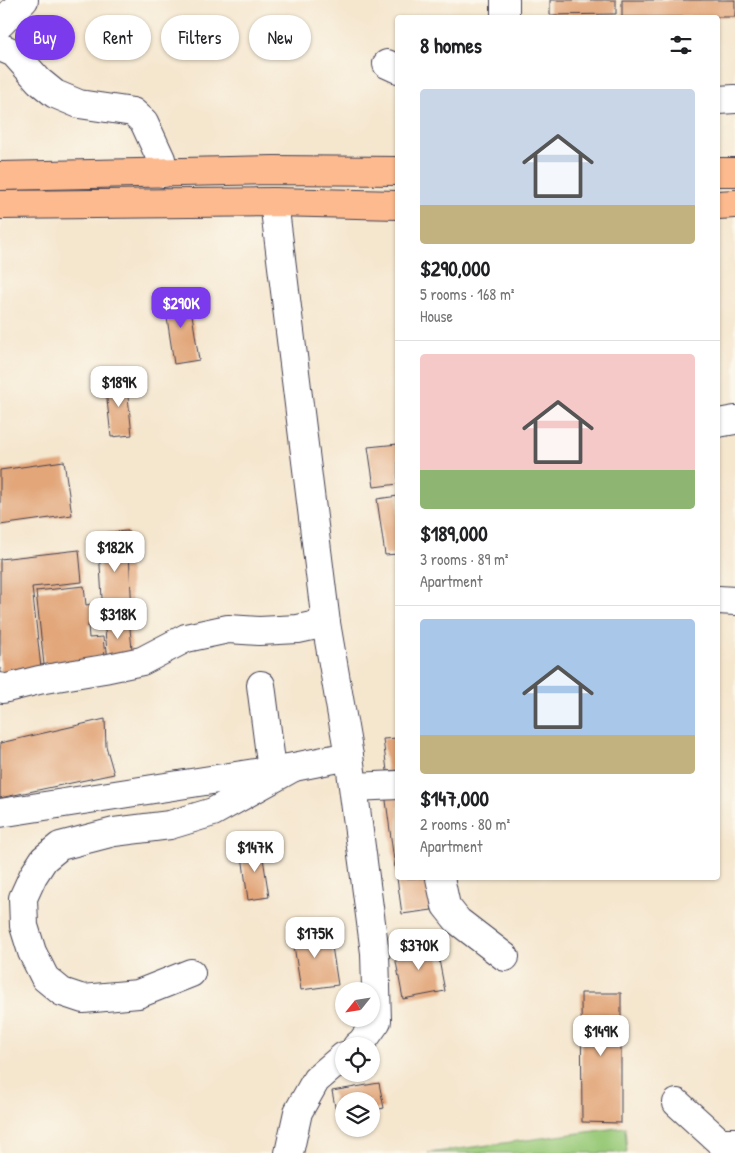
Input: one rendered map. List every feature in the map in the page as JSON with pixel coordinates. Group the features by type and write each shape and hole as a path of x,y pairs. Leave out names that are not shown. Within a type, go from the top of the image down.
{"main road":[{"path":"0,176 274,170 395,171"},
{"path":"720,172 735,172"},
{"path":"0,205 274,202 395,204"},
{"path":"720,204 735,204"}],"street":[{"path":"0,24 24,0"},
{"path":"505,0 505,15"},
{"path":"0,48 14,53 55,94 79,104 133,112 144,122 161,159 162,173"},
{"path":"720,100 735,99"},
{"path":"274,202 326,623 354,787 375,953 377,1021 366,1037"},
{"path":"720,423 735,420"},
{"path":"720,600 735,601"},
{"path":"0,687 3,689 39,680 104,670 142,661 186,638 228,628 259,631 326,623"},
{"path":"261,685 283,768"},
{"path":"0,813 349,756"},
{"path":"191,973 138,994 83,999 62,992 45,978 32,952 24,926 23,898 33,876 44,859 60,846 114,832 170,824 213,812 283,768"},
{"path":"354,787 395,785"},
{"path":"440,880 446,906 458,921 505,957"},
{"path":"289,1153 298,1112 316,1080 335,1064"},
{"path":"677,1103 720,1142 735,1142"}],"green space":[{"path":"625,1127 627,1153 428,1153"}],"building":[{"path":"550,0 616,0 616,14 550,15"},
{"path":"622,0 735,0 735,17 720,17 720,15 622,15"},
{"path":"189,295 199,360 174,364 164,298"},
{"path":"126,378 132,435 111,437 105,381"},
{"path":"395,444 395,484 374,487 368,447"},
{"path":"64,461 72,515 0,525 0,470"},
{"path":"395,496 395,554 385,555 377,499"},
{"path":"128,531 132,613 103,615 98,533"},
{"path":"79,550 82,582 32,587 42,677 2,681 0,661 0,559"},
{"path":"84,586 86,605 100,603 102,624 88,625 89,638 103,637 105,656 91,657 93,669 45,674 36,591"},
{"path":"129,618 133,660 108,662 104,620"},
{"path":"105,719 106,746 114,774 0,798 0,743"},
{"path":"395,738 395,770 387,771 383,739"},
{"path":"395,791 395,868 385,793"},
{"path":"261,845 269,897 248,900 241,848"},
{"path":"397,880 427,880 432,910 402,914"},
{"path":"329,927 338,982 335,982 335,985 301,990 292,933"},
{"path":"436,944 445,991 403,999 394,951"},
{"path":"581,993 621,993 621,1123 582,1122"},
{"path":"379,1083 384,1108 380,1109 380,1092 335,1092 335,1107 332,1091"}]}
